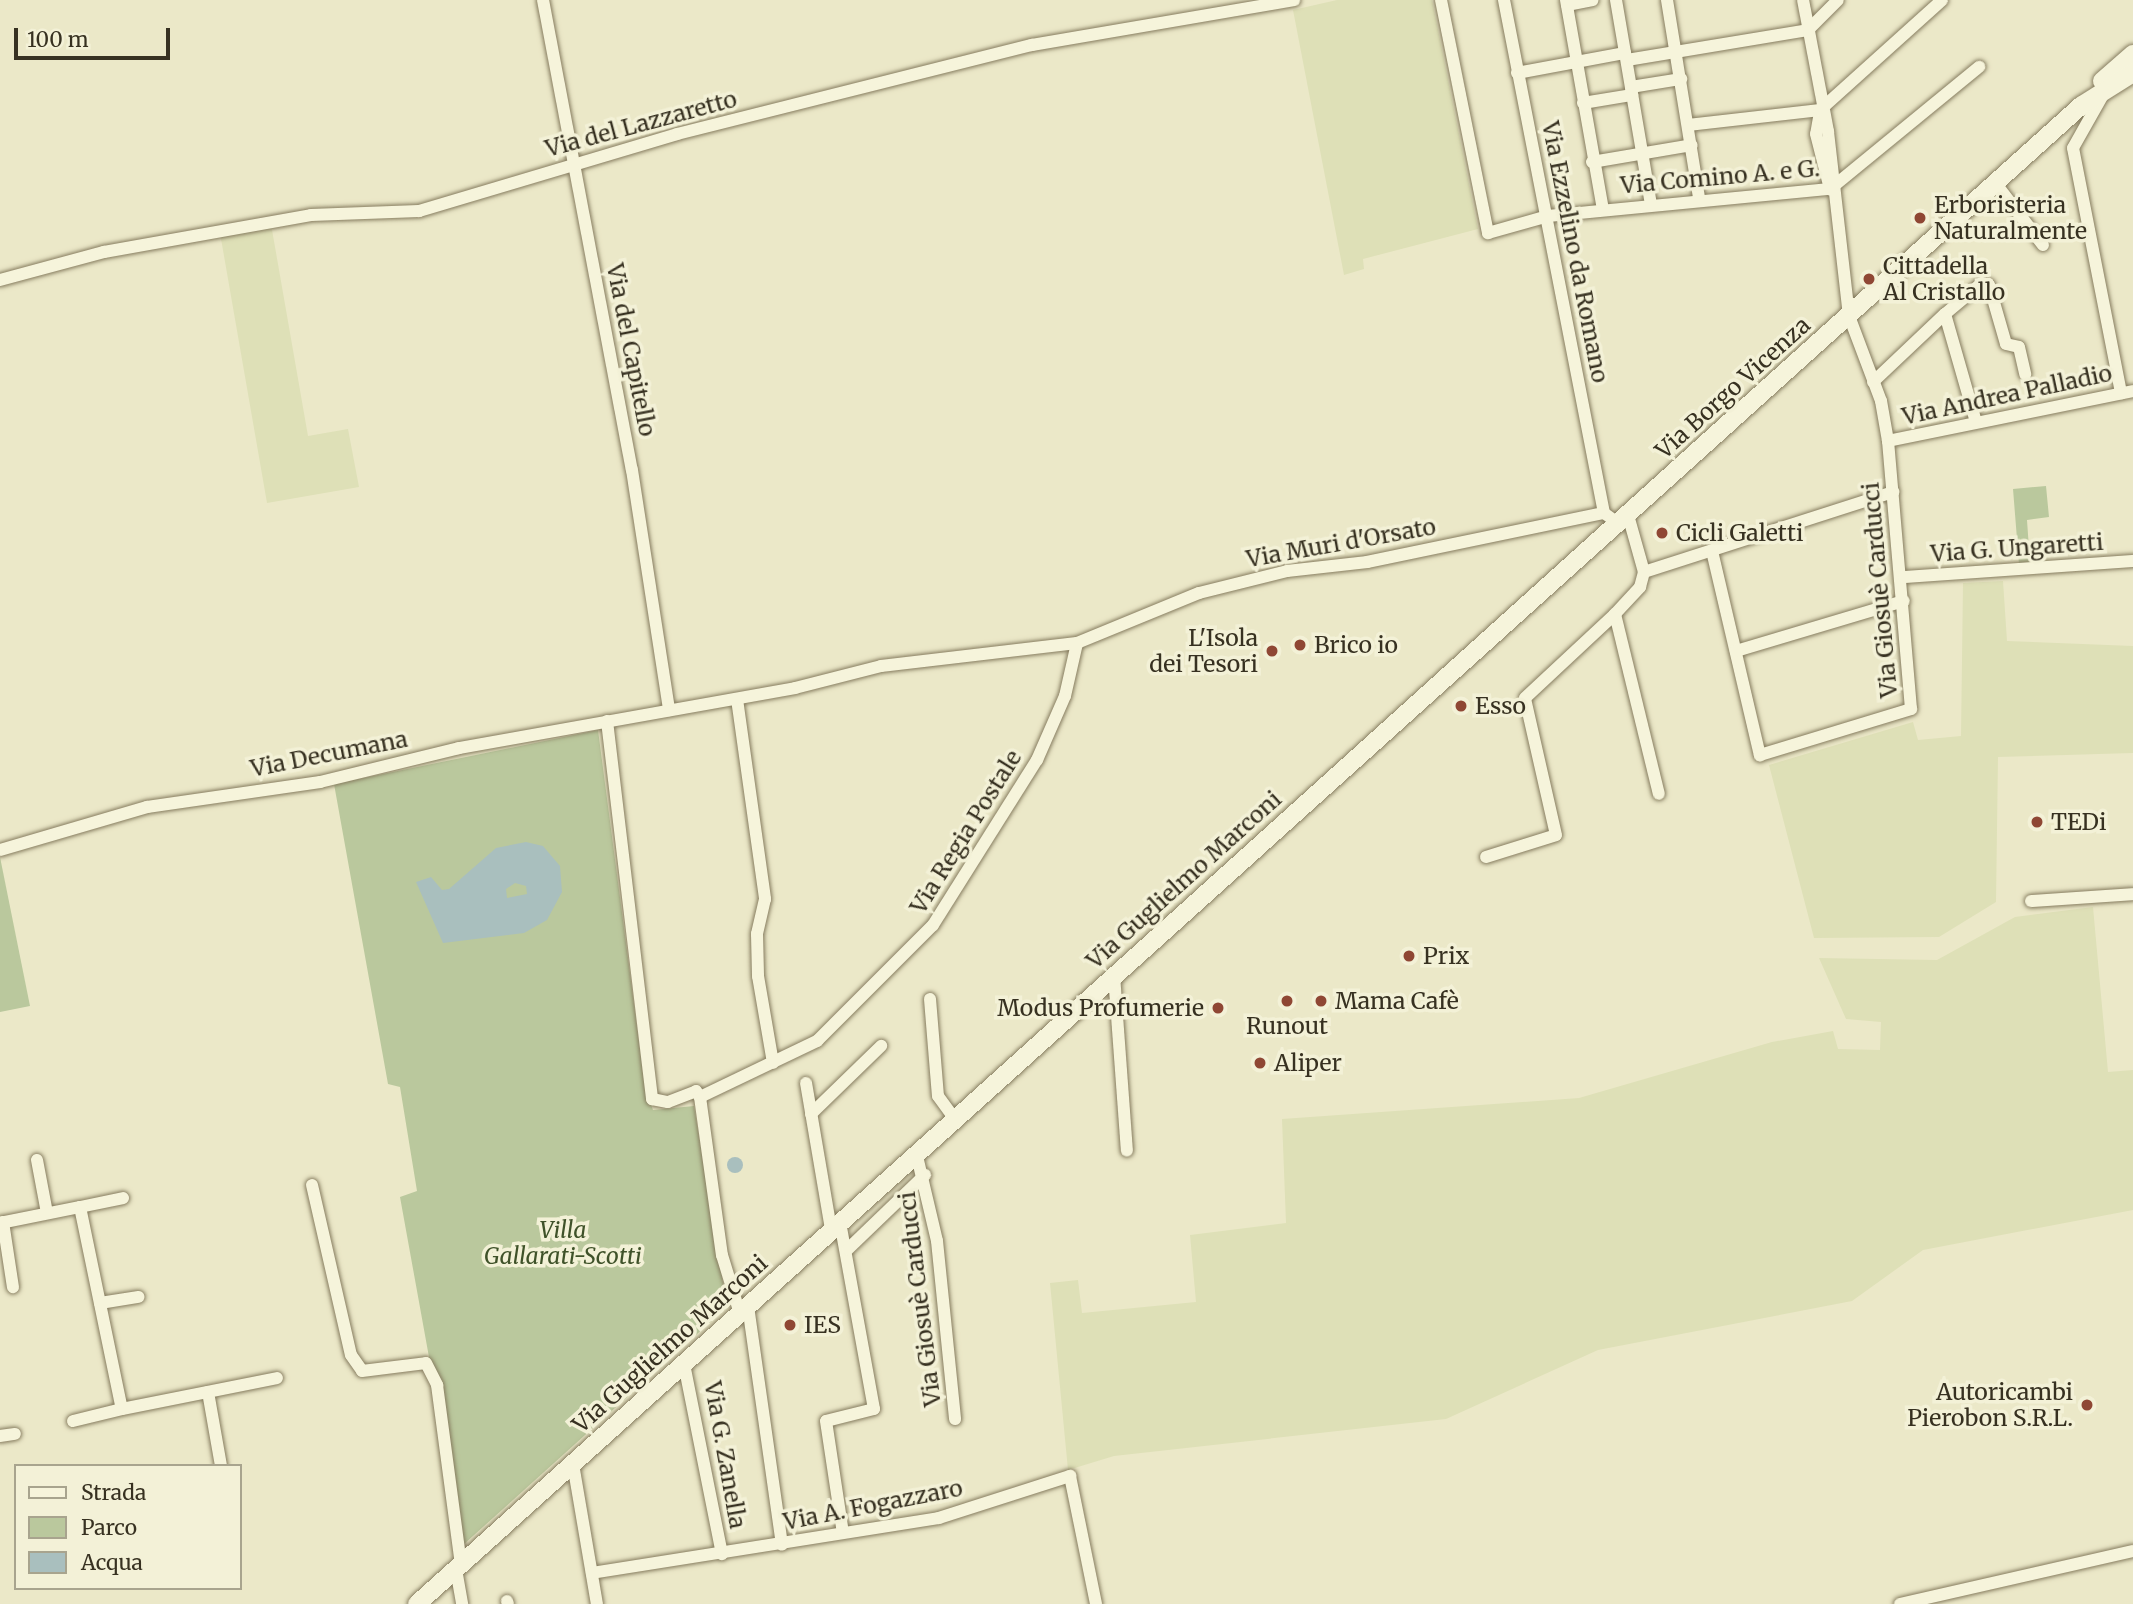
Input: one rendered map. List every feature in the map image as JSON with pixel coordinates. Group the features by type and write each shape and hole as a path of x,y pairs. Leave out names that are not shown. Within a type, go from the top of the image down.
{"street":[{"name":"Via del Capitello","path":"543,0 570,164 632,470 669,710"},
{"name":"Via del Lazzaretto","path":"0,280 104,252 311,215 419,211 570,164 1032,45 1294,0"},
{"name":"Via Comino A. e G.","path":"1441,0 1488,233 1548,216 1699,198 1830,189 1979,67"},
{"name":"Via Ezzelino da Romano","path":"1504,0 1548,216 1617,517 1644,572"},
{"path":"1593,0 1567,2 1592,162 1603,209"},
{"path":"1616,0 1651,204"},
{"path":"1667,0 1699,198"},
{"name":"Via Giosuè Carducci","path":"1736,651 1760,755 1911,709 1904,577 1888,441 1873,382 1849,316 1830,189 1828,131 1820,110 1803,0"},
{"path":"1517,73 1577,62 1676,52 1808,30 1838,0"},
{"path":"1688,125 1820,110 1942,0"},
{"name":"Via Borgo Vicenza","path":"1415,704 1617,517 1849,316 1996,184 2133,54"},
{"name":"Via Borgo Vicenza","path":"2082,105 2109,85 2133,73"},
{"path":"1583,103 1681,79"},
{"path":"2109,85 2073,148 2127,392"},
{"path":"1592,162 1692,145"},
{"path":"1996,184 2043,245"},
{"path":"1873,382 1982,283 1989,285 2006,344 2019,347 2025,374"},
{"path":"1945,314 1976,422"},
{"name":"Via Andrea Palladio","path":"1888,441 2127,392"},
{"path":"1486,857 1556,835 1525,698 1615,614 1640,587 1644,572 1894,492"},
{"name":"Via Muri d'Orsato","path":"737,699 881,666 1077,643 1199,593 1287,571 1367,562 1617,517"},
{"path":"1712,551 1736,651 1904,601"},
{"name":"Via G. Ungaretti","path":"1904,577 2133,561"},
{"path":"1615,614 1659,793"},
{"name":"Via Regia Postale","path":"607,721 652,1099 667,1102 696,1091 700,1097 817,1041 933,925 1037,761 1065,696 1077,643"},
{"path":"737,699 765,899 757,934 758,976 773,1063"},
{"name":"Via Decumana","path":"0,850 147,807 320,782 607,721 737,699"},
{"name":"Via Guglielmo Marconi","path":"417,1604 1415,704"},
{"path":"2031,901 2133,894"},
{"path":"1114,975 1127,1151"},
{"path":"930,999 938,1096 954,1118"},
{"path":"811,1114 881,1046"},
{"path":"806,1083 836,1226 848,1249 874,1409 826,1421 843,1534"},
{"path":"700,1097 722,1255 744,1310 782,1545"},
{"name":"Via Giosuè Carducci","path":"916,1152 925,1175 955,1419"},
{"path":"37,1160 47,1213"},
{"name":"Via Giosuè Carducci","path":"848,1249 925,1175"},
{"path":"312,1185 351,1355 362,1371 426,1363 437,1385 462,1604"},
{"path":"13,1287 5,1222 123,1198"},
{"path":"80,1206 122,1409"},
{"path":"100,1303 139,1297"},
{"name":"Via G. Zanella","path":"684,1364 722,1554"},
{"path":"73,1421 277,1378"},
{"path":"208,1392 221,1464"},
{"path":"0,1436 15,1434"},
{"path":"573,1464 597,1604"},
{"name":"Via A. Fogazzaro","path":"592,1573 939,1518 1070,1476 1097,1604"},
{"path":"1900,1604 1922,1602 2133,1552"}],"green space":[{"path":"1337,0 1432,0 1478,229 1363,259 1364,269 1344,275 1293,10"},
{"path":"271,224 308,436 348,429 359,487 267,503 220,233"},
{"path":"2046,486 2049,517 2027,520 2030,563 2019,564 2013,489"},
{"path":"2003,581 2007,641 2133,646 2133,753 1998,757 1996,902 1939,937 1814,938 1769,765 1913,722 1918,740 1961,736 1963,583"},
{"name":"Villa Gallarati-Scotti","path":"598,730 645,1088 653,1110 694,1106 727,1307 463,1545 400,1197 417,1191 400,1087 388,1084 334,784"},
{"path":"0,857 30,1006 0,1012"},
{"path":"2093,907 2108,1072 2133,1070 2133,1210 1923,1250 1852,1301 1598,1350 1446,1419 1114,1456 1068,1470 1050,1283 1078,1280 1082,1313 1196,1302 1190,1235 1286,1223 1282,1119 1579,1098 1772,1042 1833,1031 1838,1049 1880,1050 1881,1022 1846,1019 1819,958 1937,960 2015,917"}],"water":[{"path":"526,842 543,846 560,866 562,892 547,920 524,933 443,943 416,882 431,877 442,890 449,889 496,848","holes":["515,883 526,886 527,894 507,898 506,889"]},
{"path":"732,1157 738,1157 743,1165 741,1171 732,1173 727,1168 727,1162"}],"place":[{"name":"Erboristeria Naturalmente","path":"1920,218"},
{"name":"Cittadella Al Cristallo","path":"1869,279"},
{"name":"Cicli Galetti","path":"1662,533"},
{"name":"Brico io","path":"1300,645"},
{"name":"L'Isola dei Tesori","path":"1272,651"},
{"name":"Esso","path":"1461,706"},
{"name":"TEDi","path":"2037,822"},
{"name":"Prix","path":"1409,956"},
{"name":"Runout","path":"1287,1001"},
{"name":"Mama Cafè","path":"1321,1001"},
{"name":"Modus Profumerie","path":"1218,1008"},
{"name":"Aliper","path":"1260,1063"},
{"name":"IES","path":"790,1325"},
{"name":"Autoricambi Pierobon S.R.L.","path":"2087,1405"}]}
